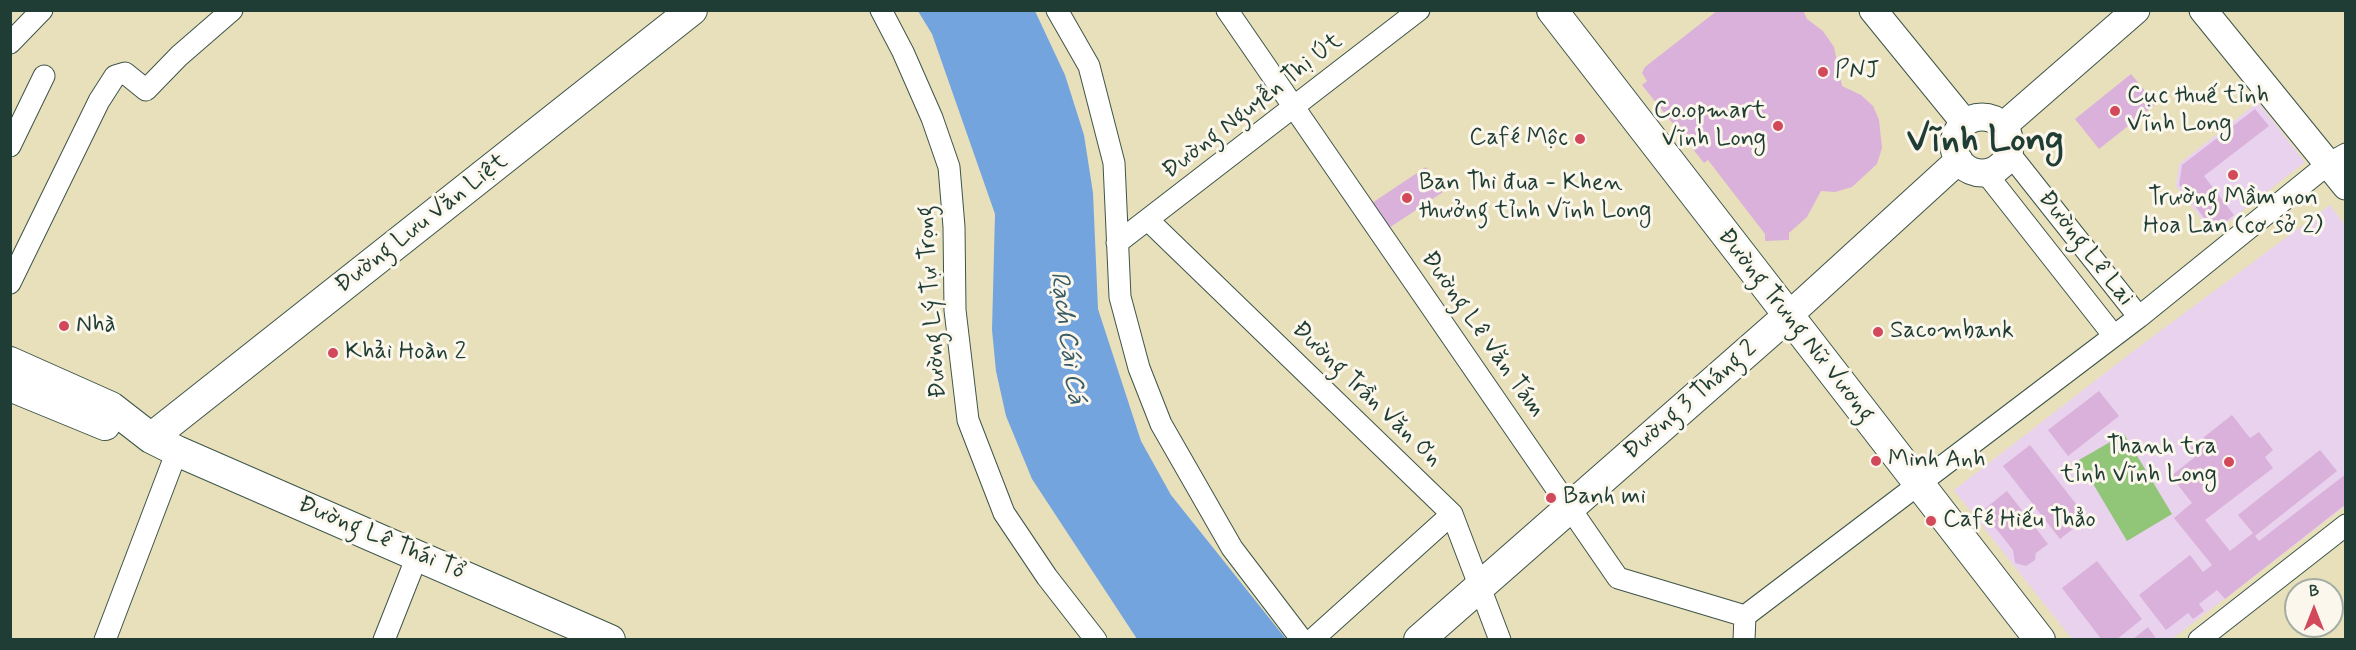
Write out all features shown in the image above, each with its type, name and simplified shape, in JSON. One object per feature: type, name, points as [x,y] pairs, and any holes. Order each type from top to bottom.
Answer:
[{"type":"main road","name":"Đường Lưu Văn Liệt","points":[[164,444],[692,10]]},
{"type":"main road","name":"Đường Trưng Nữ Vương","points":[[1552,10],[2040,639]]},
{"type":"main road","name":"Đường 3 Tháng 2","points":[[1419,639],[1788,316]]},
{"type":"main road","name":"Đường Lê Thái Tổ","points":[[10,362],[111,407],[164,444]]},
{"type":"main road","name":"Đường Lê Thái Tổ","points":[[10,386],[100,424],[164,444],[610,639]]},
{"type":"street","points":[[10,44],[42,10]]},
{"type":"street","points":[[10,283],[99,101],[115,76],[125,72],[146,90],[179,56],[232,10]]},
{"type":"street","name":"Đường Lý Tự Trọng","points":[[881,10],[932,117],[949,167],[954,228],[955,310],[968,420],[1004,513],[1047,577],[1096,639]]},
{"type":"street","points":[[1057,10],[1089,66],[1114,163],[1120,297],[1127,327],[1161,424],[1232,548],[1302,639]]},
{"type":"street","name":"Đường Lê Văn Tám","points":[[1227,10],[1618,578],[1746,616]]},
{"type":"street","name":"Đường Nguyễn Thị Út","points":[[1117,243],[1419,10]]},
{"type":"street","points":[[1874,10],[1983,122],[2008,134],[2009,153],[1998,168],[1986,172],[1972,171],[1959,160],[1954,143],[1957,134],[1983,122],[2136,10]]},
{"type":"street","points":[[1897,10],[1983,122]]},
{"type":"street","points":[[2203,10],[2337,159],[2346,186]]},
{"type":"street","points":[[10,146],[44,76]]},
{"type":"street","name":"Đường Lê Lai","points":[[2009,153],[2139,317]]},
{"type":"street","points":[[1744,639],[1746,616],[2139,317],[2337,159]]},
{"type":"street","name":"Đường 3 Tháng 2","points":[[1788,316],[1959,160]]},
{"type":"street","name":"Đường Lê Lai","points":[[1986,172],[2114,336]]},
{"type":"street","name":"Đường Trần Văn Ơn","points":[[1148,220],[1452,514],[1500,639]]},
{"type":"street","points":[[105,639],[164,444]]},
{"type":"street","points":[[1312,639],[1452,514]]},
{"type":"street","points":[[2199,639],[2346,525]]},
{"type":"street","points":[[384,639],[418,554]]},
{"type":"shaded area","name":"Trường Mầm non Hoa Lan (cơ sở 2)","points":[[2258,102],[2305,162],[2213,234],[2176,186],[2179,164]]},
{"type":"shaded area","points":[[2330,205],[2345,225],[2345,506],[2172,639],[2072,639],[1954,490],[2140,346]]},
{"type":"green space","points":[[2124,434],[2172,514],[2127,541],[2079,460]]},
{"type":"water","name":"Rạch Cái Cá","points":[[918,11],[1035,11],[1065,75],[1084,135],[1093,193],[1098,309],[1141,441],[1171,495],[1286,639],[1137,639],[1032,479],[1006,416],[996,371],[992,330],[995,214],[932,34]]},
{"type":"building","name":"Co.opmart Vĩnh Long","points":[[1718,10],[1803,10],[1807,19],[1823,31],[1834,47],[1842,86],[1861,95],[1873,106],[1879,120],[1882,148],[1877,164],[1852,187],[1835,192],[1821,191],[1807,217],[1789,233],[1789,240],[1765,241],[1765,234],[1708,160],[1704,163],[1642,85],[1647,81],[1642,73],[1645,67]]},
{"type":"building","name":"Cục thuế tỉnh Vĩnh Long","points":[[2131,74],[2156,104],[2099,149],[2075,119]]},
{"type":"building","points":[[2255,109],[2269,126],[2204,176],[2234,215],[2214,231],[2179,185],[2182,165]]},
{"type":"building","name":"Ban Thi đua - Khen thưởng tỉnh Vĩnh Long","points":[[1426,167],[1443,192],[1389,228],[1372,203]]},
{"type":"building","points":[[2099,391],[2119,416],[2068,456],[2048,430]]},
{"type":"building","points":[[2232,415],[2250,438],[2259,432],[2273,450],[2265,457],[2273,468],[2205,520],[2230,551],[2253,533],[2238,515],[2320,450],[2337,471],[2255,536],[2259,541],[2346,474],[2346,504],[2225,599],[2217,590],[2199,604],[2204,611],[2193,619],[2188,613],[2166,630],[2139,595],[2190,555],[2203,572],[2212,565],[2174,518],[2192,503],[2171,476],[2195,457],[2189,449]]},
{"type":"building","points":[[2030,445],[2087,518],[2060,539],[2003,466]]},
{"type":"building","points":[[2007,491],[2048,544],[2036,553],[2035,560],[2026,566],[2015,563],[2013,550],[1982,511]]},
{"type":"building","points":[[2097,561],[2142,619],[2116,640],[2102,640],[2062,588]]},
{"type":"building","points":[[2148,627],[2157,640],[2132,640]]},
{"type":"place","name":"PNJ","points":[[1823,72]]},
{"type":"place","name":"Cục thuế tỉnh Vĩnh Long","points":[[2115,111]]},
{"type":"place","name":"Co.opmart Vĩnh Long","points":[[1778,126]]},
{"type":"place","name":"Café Mộc","points":[[1580,139]]},
{"type":"place","name":"Trường Mầm non Hoa Lan (cơ sở 2)","points":[[2233,175]]},
{"type":"place","name":"Ban Thi đua - Khen thưởng tỉnh Vĩnh Long","points":[[1407,198]]},
{"type":"place","name":"Nhà","points":[[64,326]]},
{"type":"place","name":"Sacombank","points":[[1878,332]]},
{"type":"place","name":"Khải Hoàn 2","points":[[333,353]]},
{"type":"place","name":"Minh Anh","points":[[1876,461]]},
{"type":"place","name":"Thanh tra tỉnh Vĩnh Long","points":[[2229,462]]},
{"type":"place","name":"Banh mi","points":[[1551,498]]},
{"type":"place","name":"Café Hiếu Thẳo","points":[[1931,521]]},
{"type":"district","name":"Vĩnh Long","points":[[1985,142]]}]
